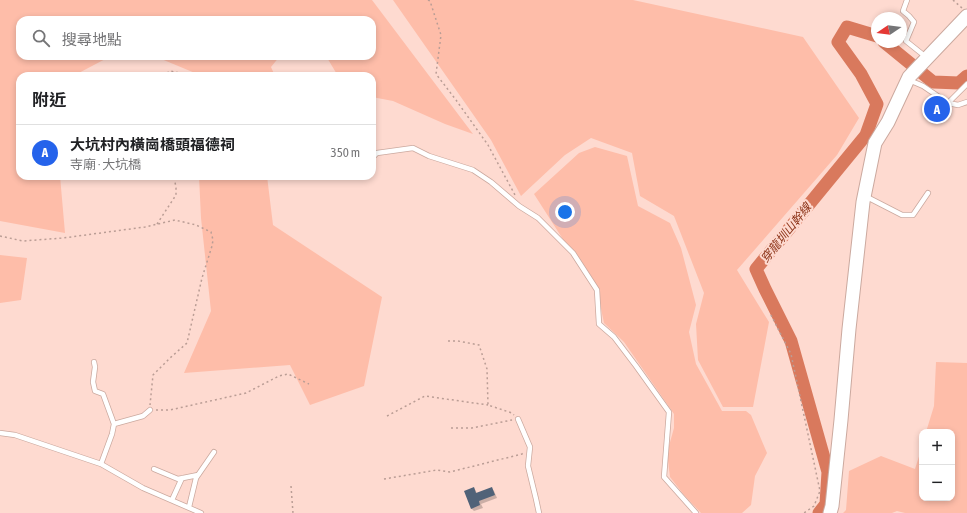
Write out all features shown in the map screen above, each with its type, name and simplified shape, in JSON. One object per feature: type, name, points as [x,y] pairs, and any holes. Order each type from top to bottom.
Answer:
[{"type":"street","points":[[830,513],[833,498],[864,196],[876,143],[888,122],[908,78],[926,59],[965,12]]},
{"type":"lane","points":[[907,0],[903,11],[914,22],[906,41],[926,59]]},
{"type":"lane","points":[[908,78],[948,103],[958,105],[967,102]]},
{"type":"lane","points":[[948,103],[967,84]]},
{"type":"lane","points":[[376,154],[413,148],[429,156],[473,170],[491,182],[519,206],[538,218],[573,253],[597,290],[599,324],[614,337],[669,412],[664,477],[696,513]]},
{"type":"lane","points":[[864,196],[902,215],[913,215],[928,193]]},
{"type":"lane","points":[[94,362],[96,368],[93,382],[95,391],[103,394],[114,424],[102,464]]},
{"type":"lane","points":[[114,424],[143,416],[150,410]]},
{"type":"lane","points":[[518,419],[530,447],[528,466],[539,513]]},
{"type":"lane","points":[[0,432],[15,435],[102,464],[143,488],[201,513]]},
{"type":"lane","points":[[189,507],[196,478],[214,452]]},
{"type":"lane","points":[[154,469],[178,479],[198,475]]},
{"type":"lane","points":[[172,500],[182,478]]},
{"type":"path","points":[[428,0],[430,1],[441,35],[436,74],[488,145],[517,197],[519,206]]},
{"type":"path","points":[[953,0],[965,12]]},
{"type":"path","points":[[169,72],[180,72]]},
{"type":"path","points":[[157,224],[176,195],[175,180]]},
{"type":"path","points":[[0,236],[23,241],[63,238],[145,227],[175,220],[196,225],[211,232],[213,240],[212,246],[202,278],[187,343],[153,375],[150,410],[170,410],[246,393],[279,376],[288,374],[309,384]]},
{"type":"path","points":[[771,315],[791,354],[820,491],[814,506],[804,513]]},
{"type":"path","points":[[448,341],[458,341],[479,345],[487,369],[488,405]]},
{"type":"path","points":[[387,416],[425,396],[488,405],[512,413],[518,419]]},
{"type":"path","points":[[451,428],[472,428],[518,419]]},
{"type":"path","points":[[384,479],[437,470],[450,472],[522,454],[530,447]]},
{"type":"path","points":[[291,486],[293,513]]},
{"type":"shaded area","points":[[0,0],[372,0],[473,134],[445,124],[393,101],[376,98],[376,72],[336,72],[328,60],[376,60],[376,16],[16,16],[16,60],[103,60],[81,72],[16,72],[16,180],[60,180],[65,233],[0,221]]},
{"type":"shaded area","points":[[393,0],[633,0],[803,37],[859,118],[837,155],[737,270],[769,322],[753,407],[723,407],[698,360],[696,324],[704,293],[674,216],[640,196],[632,153],[591,138],[565,155],[521,196],[491,140]]},
{"type":"shaded area","points":[[164,60],[277,60],[271,67],[273,72],[193,72]]},
{"type":"shaded area","points":[[595,147],[627,156],[638,206],[670,223],[681,248],[696,305],[689,332],[696,364],[722,411],[746,411],[751,415],[767,453],[755,476],[751,505],[742,513],[701,513],[670,477],[667,453],[674,428],[674,414],[624,342],[604,323],[598,294],[534,194],[579,153]]},
{"type":"shaded area","points":[[199,180],[267,180],[273,225],[382,297],[364,386],[310,405],[290,365],[184,373],[211,311],[201,218]]},
{"type":"shaded area","points":[[0,255],[27,258],[21,300],[0,303]]},
{"type":"shaded area","points":[[936,362],[967,363],[967,513],[905,513],[897,511],[892,513],[843,513],[846,510],[849,471],[881,456],[915,469],[919,456],[919,501],[955,501],[955,429],[927,429],[934,406]]},
{"type":"building","points":[[474,487],[476,493],[492,487],[495,495],[479,501],[480,505],[471,509],[464,491]]},
{"type":"waterway","name":"穿龍圳山幹線","points":[[819,513],[826,504],[828,472],[791,341],[756,269],[866,135],[877,104],[861,74],[838,42],[847,27],[871,34]]},
{"type":"waterway","name":"穿龍圳山幹線","points":[[891,48],[933,82],[959,83],[967,76]]},
{"type":"place","name":"大坑村內橫崗橋頭福德祠","points":[[937,109]]}]
